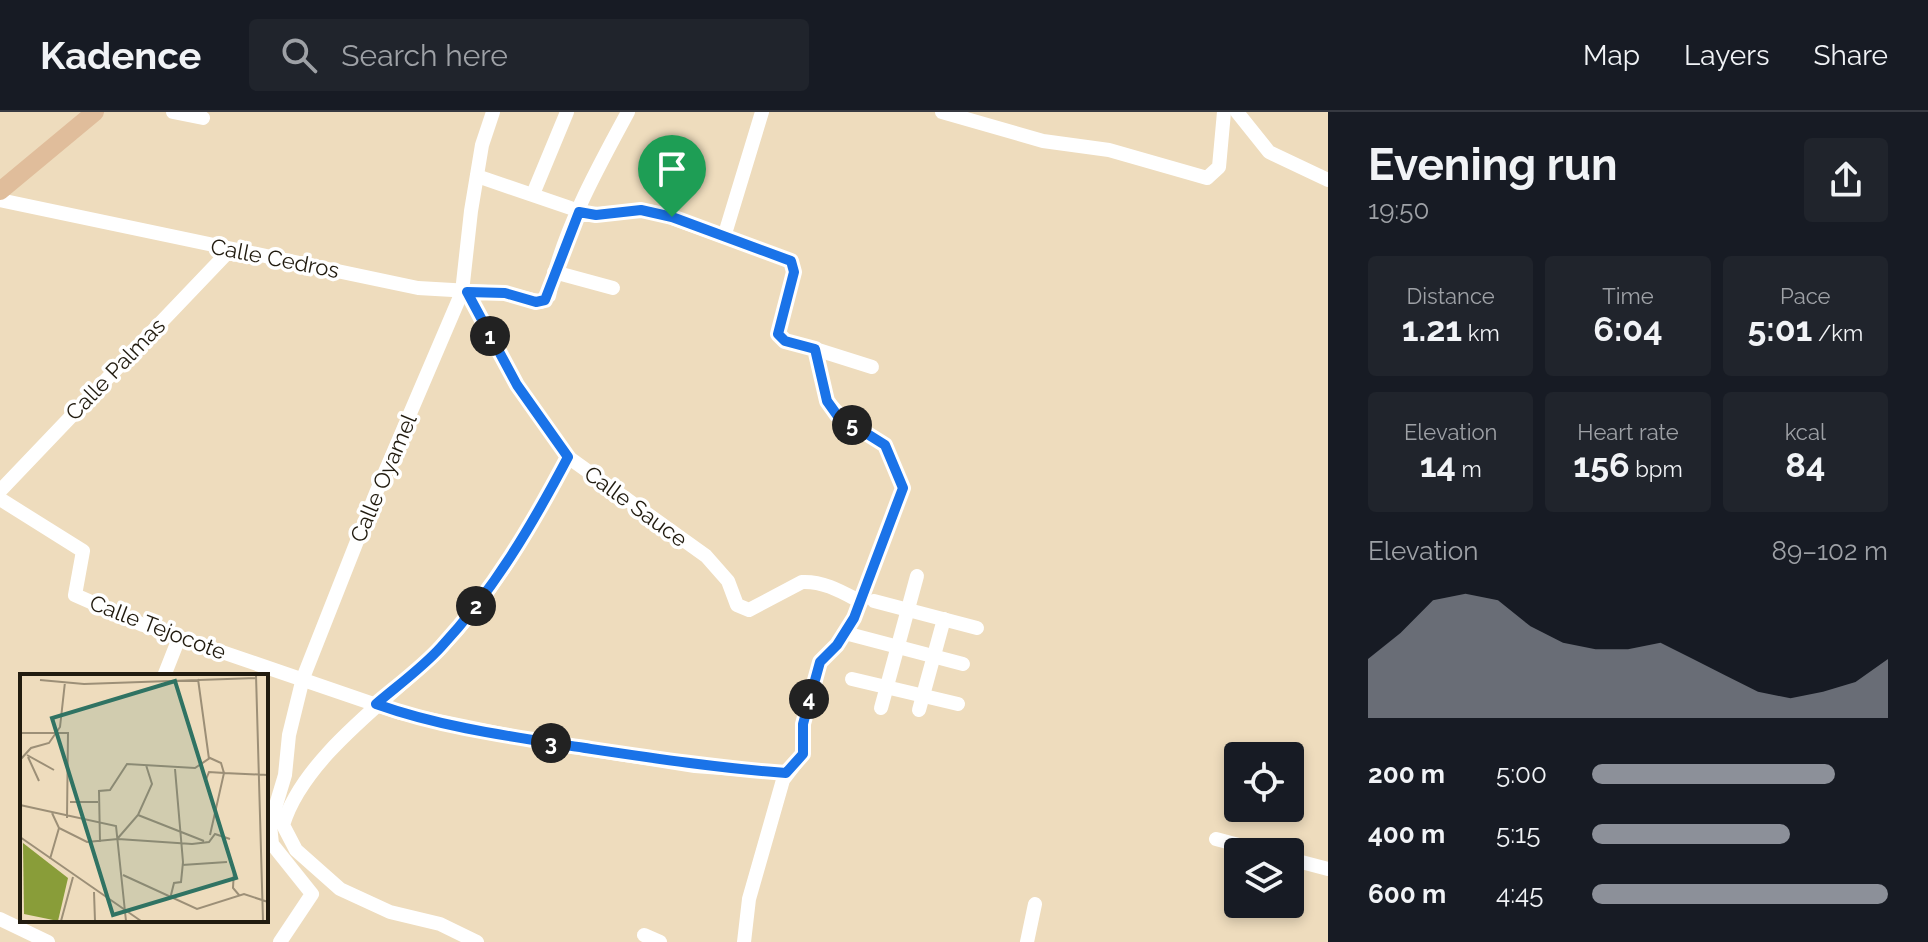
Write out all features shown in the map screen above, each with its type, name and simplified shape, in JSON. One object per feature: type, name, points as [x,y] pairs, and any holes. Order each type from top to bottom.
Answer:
[{"type":"main road","points":[[0,191],[95,112]]},
{"type":"street","points":[[173,112],[203,118]]},
{"type":"street","name":"Calle Oyamel","points":[[280,942],[312,894],[272,844],[270,825],[285,775],[289,735],[303,678],[376,493],[465,292],[477,176],[493,112]]},
{"type":"street","points":[[533,194],[567,112]]},
{"type":"street","points":[[613,288],[554,272],[579,212],[628,112]]},
{"type":"street","points":[[724,237],[762,112]]},
{"type":"street","points":[[942,112],[1043,141],[1109,150],[1178,173],[1207,178],[1215,174],[1219,167],[1224,112]]},
{"type":"street","points":[[1237,112],[1269,152],[1328,180]]},
{"type":"street","points":[[477,176],[579,212],[596,215],[649,211],[786,258],[794,265],[778,334],[785,341],[872,367]]},
{"type":"street","name":"Calle Cedros","points":[[0,200],[418,288],[505,293],[536,302],[549,296],[554,272]]},
{"type":"street","name":"Calle Palmas","points":[[0,491],[231,249]]},
{"type":"street","name":"Calle Sauce","points":[[465,292],[517,385],[568,457],[721,569],[737,605],[749,610],[802,582],[837,589],[867,602]]},
{"type":"street","points":[[744,942],[749,899],[786,773],[803,754],[806,709],[820,662],[867,602],[871,566],[901,498],[902,479],[885,445],[837,415],[827,401],[815,349]]},
{"type":"street","points":[[477,942],[440,924],[390,912],[340,889],[322,876],[285,834],[283,825],[290,807],[336,746],[376,704],[439,649],[470,614],[527,534],[568,457]]},
{"type":"street","name":"Calle Tejocote","points":[[0,499],[83,551],[73,591],[77,596],[179,638],[444,724],[695,766],[786,773]]},
{"type":"street","points":[[881,708],[917,576]]},
{"type":"street","points":[[867,602],[977,628]]},
{"type":"street","points":[[921,703],[944,619]]},
{"type":"street","points":[[845,633],[963,664]]},
{"type":"street","points":[[165,674],[179,638]]},
{"type":"street","points":[[852,679],[887,688],[921,703],[958,704]]},
{"type":"street","points":[[1216,839],[1224,841]]},
{"type":"street","points":[[1304,863],[1328,869]]},
{"type":"street","points":[[1027,942],[1035,904]]},
{"type":"street","points":[[0,919],[48,942]]},
{"type":"street","points":[[644,935],[660,942]]},
{"type":"route","points":[[641,210],[672,217],[791,261],[794,272],[778,334],[785,341],[815,349],[827,401],[837,415],[885,445],[902,479],[901,498],[871,566],[854,618],[837,645],[820,662],[806,709],[802,732],[804,749],[800,759],[786,773],[695,766],[444,724],[376,704],[439,649],[470,614],[527,534],[568,457],[517,385],[467,292],[505,293],[536,302],[545,300],[579,212],[596,215],[641,210]]}]
